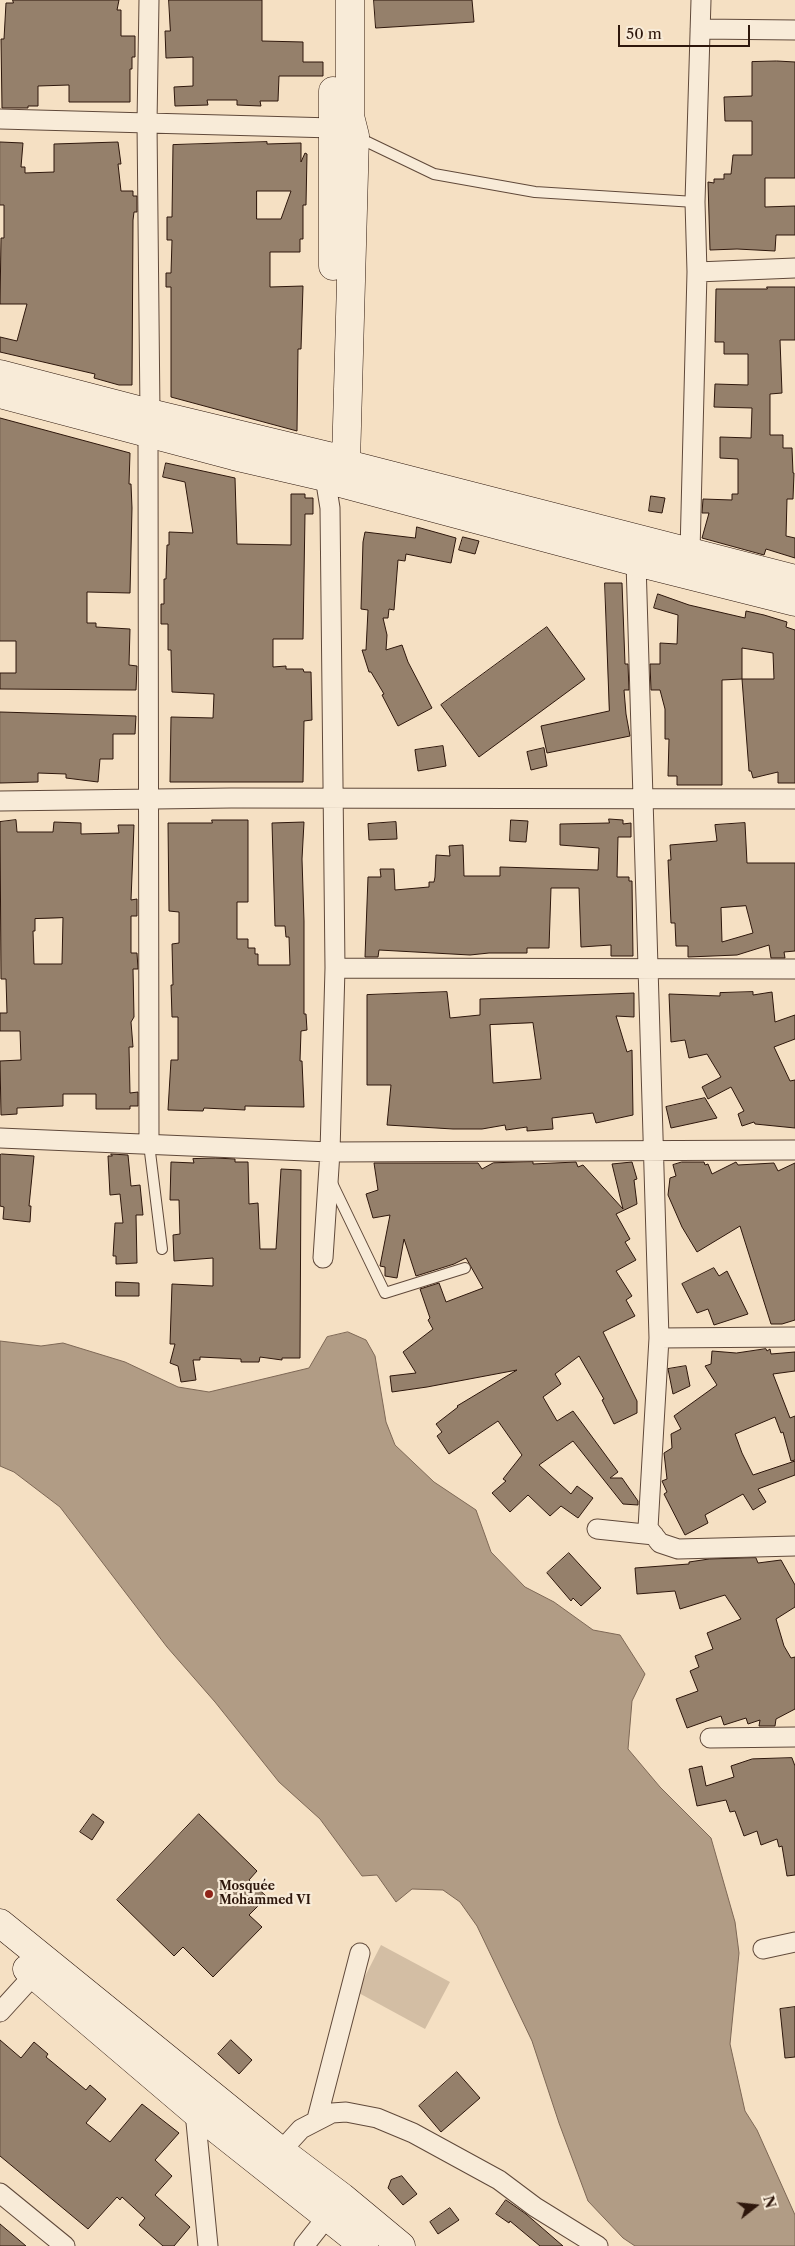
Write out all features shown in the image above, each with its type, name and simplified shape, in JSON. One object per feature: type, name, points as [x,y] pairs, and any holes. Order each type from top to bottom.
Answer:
[{"type":"street","points":[[149,0],[147,123],[149,1144]]},
{"type":"street","points":[[323,1258],[330,1152],[335,968],[330,508],[336,470],[344,132],[333,0]]},
{"type":"street","points":[[344,132],[350,116],[350,0]]},
{"type":"street","points":[[690,552],[697,272],[695,202],[701,0]]},
{"type":"street","points":[[700,29],[795,30]]},
{"type":"street","points":[[0,119],[147,123],[344,132]]},
{"type":"street","points":[[697,272],[795,268]]},
{"type":"street","points":[[0,374],[149,424]]},
{"type":"street","points":[[0,394],[149,424],[336,470],[636,562],[795,602]]},
{"type":"street","points":[[336,470],[355,466],[795,579]]},
{"type":"street","points":[[636,562],[659,1338],[648,1528],[660,1543],[678,1549],[795,1546]]},
{"type":"street","points":[[0,801],[149,799],[795,799]]},
{"type":"street","points":[[335,968],[795,969]]},
{"type":"street","points":[[0,1138],[330,1152],[795,1150]]},
{"type":"street","points":[[659,1338],[795,1337]]},
{"type":"street","points":[[597,1529],[654,1535]]},
{"type":"street","points":[[710,1738],[795,1737]]},
{"type":"street","points":[[0,1923],[40,1968],[195,2112],[334,2207],[401,2246]]},
{"type":"street","points":[[763,1949],[795,1942]]},
{"type":"street","points":[[0,1948],[40,1968],[280,2151],[334,2207],[364,2246]]},
{"type":"street","points":[[317,2119],[360,1953]]},
{"type":"street","points":[[0,2012],[40,1968]]},
{"type":"street","points":[[195,2112],[208,2246]]},
{"type":"street","points":[[280,2151],[301,2129],[317,2119],[332,2113],[346,2112],[377,2118],[396,2125],[499,2180],[535,2207],[598,2246]]},
{"type":"street","points":[[0,2193],[65,2246]]},
{"type":"street","points":[[304,2246],[334,2207]]},
{"type":"lane","points":[[344,132],[434,174],[535,192],[695,202]]},
{"type":"lane","points":[[149,1144],[162,1249]]},
{"type":"lane","points":[[328,1176],[385,1293],[464,1268]]},
{"type":"shaded area","points":[[348,1332],[366,1340],[375,1356],[386,1422],[395,1445],[434,1482],[476,1510],[491,1552],[525,1587],[554,1602],[593,1630],[620,1635],[645,1674],[632,1701],[628,1749],[660,1787],[711,1838],[735,1922],[739,1953],[730,2044],[745,2111],[757,2130],[795,2215],[795,2246],[635,2246],[623,2238],[588,2201],[559,2123],[532,2041],[477,1926],[460,1902],[443,1890],[412,1889],[396,1902],[377,1875],[362,1876],[320,1819],[279,1782],[215,1702],[167,1647],[60,1507],[14,1472],[0,1466],[0,1341],[41,1346],[63,1343],[125,1362],[178,1387],[209,1392],[309,1368],[327,1337]]},
{"type":"shaded area","points":[[381,1945],[450,1982],[425,2029],[357,1992]]},
{"type":"building","points":[[13,0],[119,0],[117,10],[121,10],[121,36],[135,36],[135,57],[132,57],[132,69],[130,69],[130,102],[69,102],[69,85],[38,86],[38,106],[2,108],[1,39],[4,39],[6,3],[13,3]]},
{"type":"building","points":[[169,0],[262,0],[262,41],[303,42],[303,62],[323,62],[323,76],[279,76],[278,101],[260,101],[261,106],[237,105],[237,100],[207,100],[208,105],[175,106],[174,87],[193,86],[193,57],[166,58],[165,31],[170,31]]},
{"type":"building","points":[[374,0],[472,0],[474,22],[376,28]]},
{"type":"building","points":[[752,62],[795,62],[795,178],[765,178],[765,207],[795,206],[795,235],[776,235],[775,251],[710,250],[708,182],[714,183],[714,179],[724,179],[724,174],[731,174],[733,155],[752,155],[752,121],[725,121],[724,97],[752,96]]},
{"type":"building","points":[[0,142],[23,143],[21,167],[25,167],[25,173],[54,172],[54,144],[118,142],[121,164],[118,164],[121,191],[133,191],[133,196],[137,196],[137,212],[134,212],[133,220],[132,385],[119,385],[94,378],[95,374],[0,352],[0,337],[17,341],[27,304],[0,304],[1,238],[4,238],[4,205],[0,205]]},
{"type":"building","points":[[267,142],[267,144],[301,143],[301,162],[305,153],[307,154],[306,205],[303,205],[303,239],[300,239],[300,252],[270,252],[270,287],[303,286],[301,349],[298,349],[297,431],[171,397],[171,287],[166,287],[166,273],[171,273],[172,240],[167,240],[167,217],[172,217],[173,145]],"holes":[[[257,191],[291,191],[281,219],[257,219]]]},
{"type":"building","points":[[767,287],[795,287],[795,340],[780,340],[782,393],[770,394],[770,435],[783,435],[783,448],[792,448],[794,473],[793,499],[787,499],[786,536],[795,538],[795,558],[766,549],[764,555],[702,538],[709,513],[702,513],[703,499],[732,500],[732,494],[738,494],[738,459],[720,458],[720,437],[751,438],[752,408],[714,407],[715,384],[748,385],[748,354],[724,354],[724,342],[715,342],[716,289],[767,289]]},
{"type":"building","points":[[0,418],[130,453],[129,484],[131,484],[132,508],[130,593],[87,592],[87,623],[96,623],[96,627],[130,629],[129,665],[137,666],[136,690],[0,689],[0,673],[16,673],[16,641],[0,641]]},
{"type":"building","points":[[166,463],[235,478],[237,544],[291,545],[291,494],[305,494],[305,498],[313,498],[313,514],[305,514],[303,639],[273,639],[273,667],[286,666],[286,669],[303,669],[304,672],[311,672],[312,720],[304,721],[303,782],[170,782],[171,717],[213,718],[214,694],[172,692],[171,650],[168,650],[168,624],[161,624],[161,604],[164,604],[164,579],[166,579],[167,545],[169,545],[169,532],[193,533],[185,482],[163,477]]},
{"type":"building","points":[[651,496],[665,498],[662,513],[649,511]]},
{"type":"building","points":[[417,527],[456,538],[451,563],[406,554],[405,561],[398,560],[394,610],[389,609],[388,618],[383,618],[387,635],[386,650],[402,645],[408,662],[432,708],[398,726],[382,695],[384,694],[371,672],[369,672],[362,650],[366,650],[368,610],[361,609],[363,542],[365,532],[415,538]]},
{"type":"building","points":[[463,537],[479,541],[475,554],[459,550]]},
{"type":"building","points":[[605,583],[622,583],[625,664],[628,664],[629,690],[624,690],[630,736],[547,753],[541,726],[609,711]]},
{"type":"building","points":[[658,594],[689,605],[745,618],[746,611],[764,615],[787,622],[786,627],[795,630],[795,783],[778,783],[778,772],[753,778],[751,771],[749,771],[742,679],[722,680],[722,785],[677,785],[677,776],[668,776],[669,739],[665,739],[665,709],[660,690],[651,690],[650,664],[660,664],[660,643],[677,644],[678,615],[654,608]],"holes":[[[742,648],[773,653],[774,679],[742,679]]]},
{"type":"building","points":[[547,627],[585,679],[479,757],[441,705]]},
{"type":"building","points":[[0,712],[136,716],[135,734],[113,734],[113,759],[100,759],[98,782],[66,778],[66,774],[38,773],[38,782],[0,783]]},
{"type":"building","points":[[443,746],[446,766],[418,771],[415,750]]},
{"type":"building","points":[[544,748],[547,766],[531,770],[527,752]]},
{"type":"building","points":[[609,819],[623,820],[623,824],[631,823],[631,837],[618,837],[617,877],[629,877],[629,881],[632,881],[633,956],[611,956],[611,945],[581,947],[579,888],[551,888],[549,948],[527,948],[527,953],[470,955],[379,950],[378,957],[365,957],[368,877],[381,877],[380,869],[394,869],[395,890],[429,887],[429,882],[434,882],[436,855],[450,856],[449,846],[463,845],[464,876],[500,876],[500,867],[598,870],[599,848],[560,845],[560,824],[609,823]]},
{"type":"building","points":[[16,820],[17,832],[53,832],[54,822],[81,823],[81,834],[119,833],[118,825],[134,825],[131,900],[137,899],[137,916],[131,916],[131,953],[137,953],[138,969],[133,969],[134,1017],[131,1022],[133,1047],[129,1047],[130,1093],[138,1092],[138,1106],[130,1106],[130,1109],[96,1109],[96,1094],[63,1094],[63,1106],[17,1108],[17,1114],[1,1115],[0,1061],[21,1060],[20,1031],[0,1031],[0,1013],[7,1013],[6,979],[1,979],[0,822]],"holes":[[[63,918],[62,964],[34,964],[33,931],[35,931],[35,919]]]},
{"type":"building","points":[[212,820],[248,820],[248,902],[237,902],[237,939],[248,939],[248,948],[255,948],[255,954],[258,954],[258,965],[290,965],[289,937],[286,937],[285,926],[275,926],[272,823],[304,822],[302,859],[304,1014],[306,1014],[307,1030],[301,1031],[300,1061],[302,1061],[304,1107],[245,1106],[245,1110],[204,1108],[203,1111],[168,1110],[171,1060],[178,1060],[178,1017],[172,1017],[171,985],[173,985],[172,944],[179,943],[179,912],[169,911],[168,823],[212,823]]},
{"type":"building","points":[[511,820],[528,821],[526,842],[510,841]]},
{"type":"building","points":[[396,822],[397,839],[369,840],[368,824]]},
{"type":"building","points":[[745,823],[747,863],[795,863],[795,951],[784,952],[785,958],[771,958],[769,945],[737,955],[688,957],[688,946],[676,946],[675,923],[671,923],[668,860],[671,860],[670,845],[717,841],[715,825]],"holes":[[[746,906],[753,933],[722,942],[721,908]]]},
{"type":"building","points":[[447,992],[450,1018],[480,1015],[480,999],[634,993],[634,1017],[616,1016],[627,1052],[632,1050],[633,1115],[596,1123],[593,1113],[552,1118],[553,1129],[527,1131],[527,1127],[506,1130],[505,1125],[482,1129],[453,1129],[387,1125],[391,1085],[367,1085],[367,995]],"holes":[[[533,1023],[541,1079],[493,1083],[490,1025]]]},
{"type":"building","points":[[753,992],[753,995],[772,992],[775,1022],[795,1015],[795,1039],[774,1047],[790,1081],[795,1080],[795,1128],[755,1124],[754,1122],[742,1126],[738,1114],[744,1111],[731,1087],[708,1099],[702,1087],[721,1077],[707,1054],[689,1058],[685,1040],[671,1042],[669,994],[720,996],[720,993]]},
{"type":"building","points":[[705,1098],[717,1118],[671,1128],[666,1107]]},
{"type":"building","points":[[111,1154],[128,1155],[131,1186],[140,1185],[143,1215],[136,1215],[137,1263],[116,1264],[116,1256],[113,1256],[115,1223],[123,1223],[120,1194],[110,1195],[108,1156],[112,1156]]},
{"type":"building","points":[[0,1155],[34,1156],[29,1206],[31,1206],[30,1222],[3,1219],[4,1207],[0,1206]]},
{"type":"building","points":[[193,1159],[235,1159],[235,1162],[248,1162],[249,1204],[258,1203],[260,1249],[276,1249],[281,1169],[301,1170],[300,1358],[282,1358],[282,1360],[260,1357],[259,1362],[241,1362],[241,1359],[200,1357],[200,1360],[193,1360],[196,1380],[181,1382],[178,1366],[170,1363],[175,1344],[170,1344],[172,1284],[213,1286],[213,1258],[174,1261],[173,1235],[180,1234],[179,1200],[170,1200],[171,1162],[194,1163]]},
{"type":"building","points":[[533,1162],[533,1164],[576,1162],[578,1167],[583,1165],[623,1209],[612,1164],[632,1162],[637,1179],[634,1180],[637,1204],[616,1214],[630,1239],[625,1242],[636,1260],[616,1271],[632,1296],[626,1300],[635,1316],[603,1332],[637,1401],[637,1413],[614,1424],[602,1400],[604,1399],[579,1356],[555,1374],[561,1384],[543,1397],[557,1421],[573,1411],[618,1472],[610,1478],[622,1478],[638,1501],[638,1505],[623,1504],[573,1441],[539,1465],[571,1494],[577,1486],[593,1498],[578,1518],[561,1506],[550,1516],[528,1495],[510,1512],[492,1493],[506,1481],[503,1479],[522,1455],[498,1421],[449,1454],[437,1436],[442,1432],[436,1424],[457,1406],[517,1370],[392,1392],[390,1376],[416,1373],[403,1352],[433,1329],[428,1320],[430,1318],[420,1289],[439,1283],[446,1302],[483,1288],[466,1258],[454,1264],[416,1276],[404,1239],[397,1278],[385,1276],[385,1267],[380,1266],[390,1215],[373,1218],[366,1194],[378,1190],[374,1163],[478,1163],[482,1169],[493,1163]]},
{"type":"building","points":[[682,1162],[704,1162],[705,1165],[708,1164],[712,1174],[736,1162],[738,1165],[774,1163],[778,1171],[795,1163],[795,1320],[782,1324],[771,1324],[740,1226],[697,1252],[682,1227],[668,1195],[670,1178],[676,1176],[673,1165]]},
{"type":"building","points":[[714,1268],[719,1276],[727,1271],[748,1314],[714,1325],[708,1309],[697,1313],[682,1284]]},
{"type":"building","points":[[116,1282],[139,1283],[139,1296],[116,1296]]},
{"type":"building","points":[[766,1349],[767,1351],[770,1349],[771,1354],[795,1352],[795,1371],[773,1374],[790,1418],[795,1416],[795,1460],[791,1461],[783,1432],[781,1433],[775,1417],[735,1434],[753,1475],[795,1461],[795,1475],[758,1489],[766,1502],[753,1510],[743,1494],[705,1515],[708,1523],[685,1535],[664,1494],[667,1492],[662,1481],[667,1479],[664,1453],[672,1448],[671,1434],[681,1429],[674,1416],[717,1385],[705,1366],[711,1364],[712,1351],[736,1353]]},
{"type":"building","points":[[686,1366],[690,1386],[673,1394],[668,1369]]},
{"type":"building","points":[[569,1553],[601,1588],[581,1606],[573,1598],[571,1601],[547,1573]]},
{"type":"building","points":[[756,1558],[758,1563],[781,1560],[795,1585],[795,1607],[776,1619],[784,1646],[791,1658],[795,1657],[795,1709],[776,1719],[775,1726],[759,1726],[760,1720],[748,1724],[746,1718],[724,1725],[721,1716],[687,1728],[676,1699],[698,1691],[690,1671],[699,1667],[695,1656],[713,1649],[707,1633],[741,1619],[725,1595],[680,1609],[675,1591],[637,1594],[635,1568],[689,1564],[689,1562],[709,1559]]},
{"type":"building","points":[[792,1758],[795,1766],[795,1875],[787,1876],[782,1846],[779,1847],[777,1839],[761,1845],[757,1831],[744,1836],[735,1811],[730,1812],[726,1800],[697,1806],[689,1769],[702,1766],[706,1786],[734,1777],[731,1766],[752,1759]]},
{"type":"building","points":[[93,1814],[104,1822],[92,1840],[80,1832]]},
{"type":"building","name":"Mosquée Mohammed VI","points":[[199,1814],[257,1871],[249,1880],[267,1897],[249,1915],[262,1927],[213,1977],[183,1947],[174,1956],[117,1900]]},
{"type":"building","points":[[795,2007],[795,2057],[785,2058],[780,2009]]},
{"type":"building","points":[[0,2040],[21,2058],[34,2042],[48,2054],[46,2057],[86,2090],[90,2085],[106,2099],[86,2123],[110,2142],[142,2104],[179,2133],[155,2160],[172,2176],[155,2195],[190,2227],[174,2246],[163,2246],[139,2225],[145,2218],[122,2197],[120,2200],[117,2197],[88,2229],[0,2156]]},
{"type":"building","points":[[231,2040],[252,2060],[239,2074],[218,2054]]},
{"type":"building","points":[[457,2072],[480,2098],[441,2132],[419,2106]]},
{"type":"building","points":[[402,2176],[417,2194],[403,2205],[388,2188],[391,2180]]},
{"type":"building","points":[[506,2200],[526,2214],[563,2246],[540,2246],[510,2221],[509,2223],[496,2214]]},
{"type":"building","points":[[450,2208],[459,2220],[438,2234],[430,2222]]},
{"type":"building","points":[[0,2224],[26,2246],[0,2246]]},
{"type":"place","name":"Mosquée Mohammed VI","points":[[209,1894]]}]
